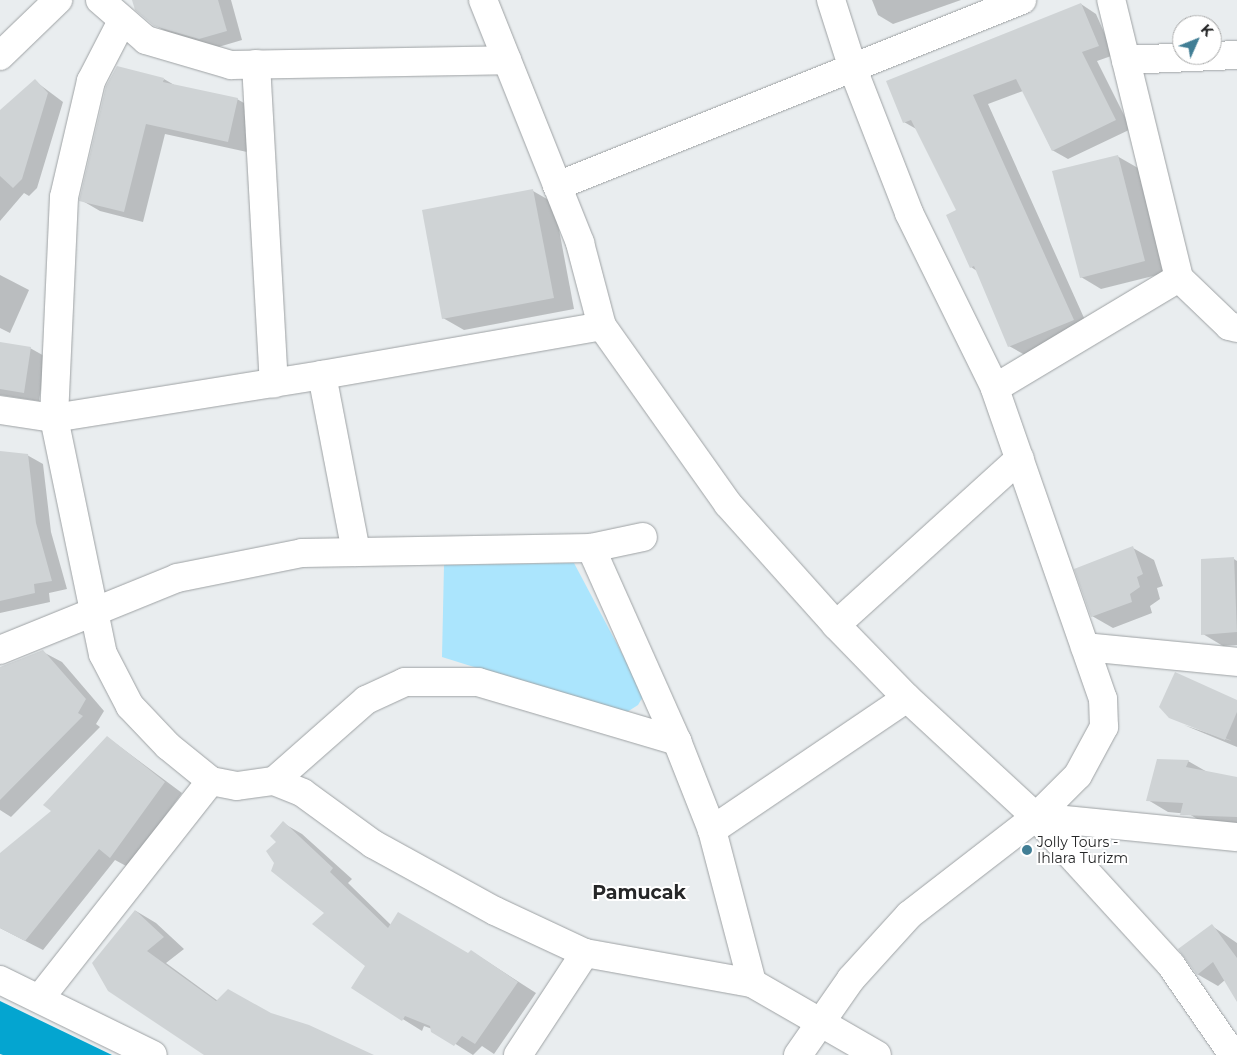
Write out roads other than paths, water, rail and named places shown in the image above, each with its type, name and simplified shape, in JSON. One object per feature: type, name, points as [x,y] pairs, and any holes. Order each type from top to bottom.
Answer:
[{"type":"street","points":[[0,56],[58,0]]},
{"type":"street","points":[[100,0],[146,40],[231,65],[507,60]]},
{"type":"street","points":[[483,0],[580,243],[602,326],[728,504],[836,625],[907,698],[1036,817],[1171,965],[1233,1055]]},
{"type":"street","points":[[798,1055],[851,979],[909,915],[1036,817],[1078,775],[1104,727],[1103,699],[996,388],[909,213],[853,69],[831,0]]},
{"type":"street","points":[[557,186],[1022,0]]},
{"type":"street","points":[[1111,0],[1180,278],[1229,326],[1237,328]]},
{"type":"street","points":[[122,21],[91,81],[64,197],[54,418],[92,610],[103,654],[130,706],[168,746],[211,781],[237,786],[274,781],[302,793],[391,854],[495,912],[585,953],[752,983],[877,1055]]},
{"type":"street","points":[[1126,60],[1237,56]]},
{"type":"street","points":[[256,64],[274,383]]},
{"type":"street","points":[[996,388],[1180,278]]},
{"type":"street","points":[[0,410],[54,418],[322,376],[602,326]]},
{"type":"street","points":[[322,376],[356,552]]},
{"type":"street","points":[[836,625],[1020,458]]},
{"type":"street","points":[[0,650],[92,610],[176,578],[302,553],[591,548],[642,537]]},
{"type":"street","points":[[591,548],[677,741],[712,830],[752,983]]},
{"type":"street","points":[[1085,647],[1237,662]]},
{"type":"street","points":[[274,781],[366,700],[405,682],[478,682],[677,741]]},
{"type":"street","points":[[712,830],[907,698]]},
{"type":"street","points":[[40,998],[211,781]]},
{"type":"street","points":[[1036,817],[1237,837]]},
{"type":"street","points":[[518,1055],[585,953]]},
{"type":"street","points":[[0,980],[153,1055]]},
{"type":"water","points":[[0,1001],[112,1055],[0,1054]]},
{"type":"place","name":"Jolly Tours - Ihlara Turizm","points":[[1027,850]]},
{"type":"district","name":"Pamucak","points":[[639,893]]}]
